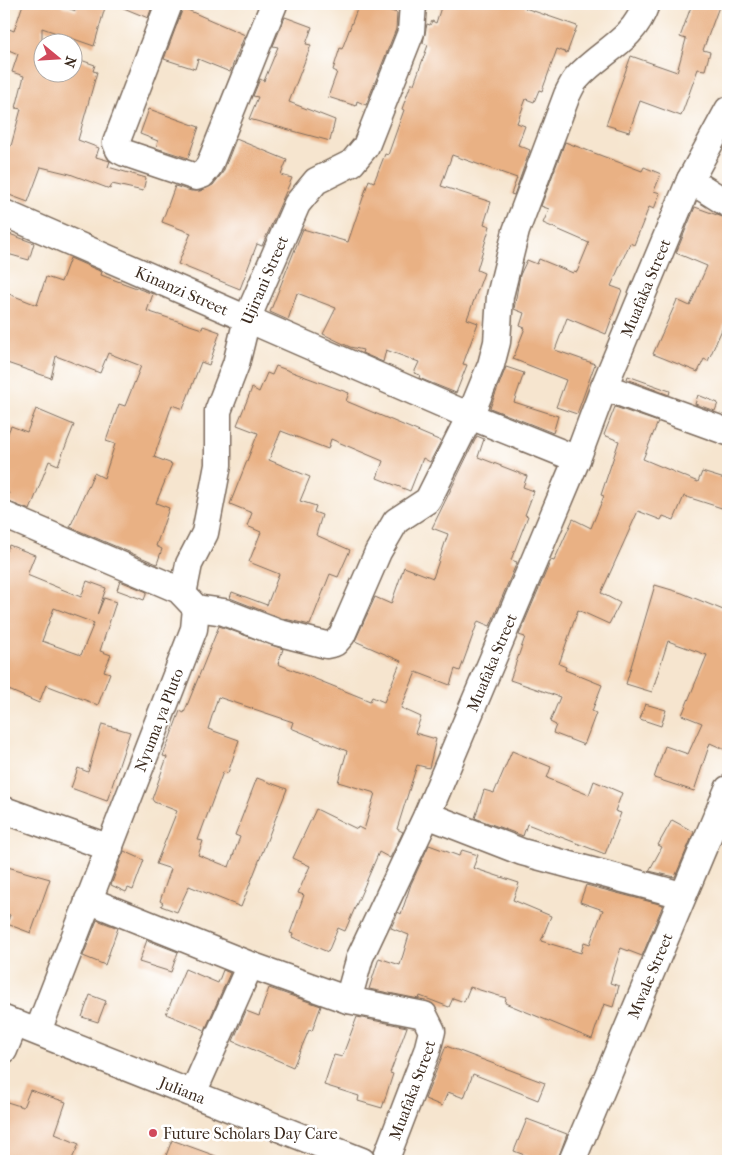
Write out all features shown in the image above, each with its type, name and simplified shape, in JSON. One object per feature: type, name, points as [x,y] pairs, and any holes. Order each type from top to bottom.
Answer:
[{"type":"street","points":[[169,4],[116,143],[119,150],[125,153],[196,177],[202,175],[209,166],[274,4]]},
{"type":"street","name":"Ujirani Street","points":[[190,601],[189,564],[205,533],[218,465],[218,411],[236,364],[247,319],[297,204],[316,181],[352,163],[366,146],[411,32],[413,4]]},
{"type":"street","points":[[4,515],[179,590],[190,601],[276,632],[326,645],[335,643],[342,635],[378,552],[396,521],[428,500],[470,416],[495,350],[500,296],[516,231],[567,95],[577,78],[630,34],[642,17],[646,4]]},
{"type":"street","name":"Muafaka Street","points":[[385,1161],[427,1050],[432,1031],[424,1015],[348,1000],[360,957],[427,815],[577,459],[604,387],[690,180],[728,110]]},
{"type":"street","points":[[690,180],[728,204]]},
{"type":"street","name":"Kinanzi Street","points":[[4,213],[470,416],[577,459]]},
{"type":"street","points":[[604,387],[728,432]]},
{"type":"street","name":"Nyuma ya Pluto","points":[[4,1050],[88,900],[110,848],[194,629],[190,601]]},
{"type":"street","name":"Mwale Street","points":[[572,1161],[728,789]]},
{"type":"street","points":[[4,810],[110,848]]},
{"type":"street","points":[[427,815],[522,852],[682,895]]},
{"type":"street","points":[[88,900],[250,965],[348,1000]]},
{"type":"street","points":[[193,1093],[250,965]]},
{"type":"street","name":"Juliana","points":[[19,1024],[362,1161]]},
{"type":"building","points":[[23,4],[55,4],[76,11],[78,4],[106,4],[94,46],[82,42],[82,32],[54,32],[42,28],[42,32],[32,32],[32,82],[82,82],[82,60],[95,65],[93,71],[97,72],[78,140],[99,148],[96,157],[110,161],[108,167],[146,178],[143,191],[112,184],[110,189],[70,174],[41,167],[28,202],[4,193],[4,144],[11,146],[21,109],[16,108],[24,76],[12,72],[18,54],[4,48],[4,27],[14,31]]},
{"type":"building","points":[[114,4],[153,4],[148,18]]},
{"type":"building","points":[[359,4],[370,4],[397,13],[396,29],[366,105],[357,101],[356,106],[328,97],[337,72],[333,70],[340,48],[342,49]]},
{"type":"building","points":[[442,4],[526,4],[525,8],[577,26],[567,53],[557,49],[542,91],[539,90],[534,102],[526,99],[517,123],[525,126],[518,145],[530,150],[514,195],[511,194],[517,178],[452,155],[441,186],[491,202],[484,224],[490,226],[477,270],[484,273],[467,319],[478,323],[463,364],[467,365],[456,393],[419,378],[420,375],[414,373],[419,362],[386,350],[383,362],[362,353],[363,350],[350,347],[323,334],[336,308],[297,293],[288,320],[270,312],[303,229],[348,242],[369,180],[374,182],[385,154],[388,155],[411,84],[414,84],[428,45],[423,43],[427,24],[430,25],[432,21],[436,23]]},
{"type":"building","points":[[692,4],[720,4],[703,50],[710,52],[705,70],[698,69],[681,116],[640,101],[629,132],[606,125],[631,56],[677,72],[686,39],[680,37]]},
{"type":"building","points":[[183,8],[245,35],[230,72],[198,59],[195,69],[164,59]]},
{"type":"building","points":[[285,17],[312,27],[306,44],[311,45],[289,102],[335,120],[330,141],[249,119],[258,97],[253,96],[260,79],[264,81],[278,47],[273,46]]},
{"type":"building","points":[[149,109],[199,127],[188,158],[156,148],[158,141],[140,134]]},
{"type":"building","points":[[236,139],[287,160],[281,175],[292,178],[262,246],[257,244],[240,289],[178,264],[191,233],[162,222],[175,186],[191,191],[200,191],[213,185],[223,172]]},
{"type":"building","points":[[565,142],[642,171],[644,167],[661,174],[654,191],[660,193],[654,209],[649,207],[634,245],[630,243],[611,286],[622,290],[606,334],[567,318],[555,350],[595,364],[577,414],[556,407],[566,380],[513,359],[525,328],[520,326],[524,313],[514,309],[520,275],[527,260],[537,264],[539,259],[573,273],[574,271],[577,272],[589,243],[543,223],[549,209],[541,206]]},
{"type":"building","points":[[695,207],[728,219],[728,316],[708,361],[704,359],[698,372],[653,354],[677,300],[690,306],[707,266],[676,253]]},
{"type":"building","points":[[4,232],[34,243],[29,260],[4,253]]},
{"type":"building","points":[[70,258],[102,272],[101,275],[153,294],[147,311],[202,329],[203,326],[220,332],[209,365],[201,362],[183,409],[172,405],[154,457],[172,464],[156,503],[169,508],[156,546],[162,549],[157,564],[70,527],[94,473],[104,478],[115,444],[106,441],[119,404],[125,406],[141,366],[108,353],[100,373],[56,356],[51,378],[4,362],[4,292],[37,305],[46,277],[61,282]]},
{"type":"building","points":[[276,366],[349,393],[346,401],[441,441],[430,462],[423,458],[410,491],[377,478],[383,461],[331,439],[328,449],[281,431],[269,460],[310,477],[300,501],[316,506],[314,512],[322,515],[316,535],[350,550],[338,577],[330,574],[310,625],[281,618],[230,598],[232,592],[267,605],[279,574],[249,562],[261,532],[247,526],[252,513],[230,504],[258,433],[237,425],[252,388],[259,392],[267,373],[272,375]]},
{"type":"building","points":[[506,367],[524,373],[514,402],[558,416],[553,433],[490,408]]},
{"type":"building","points":[[628,376],[670,391],[669,395],[627,379]]},
{"type":"building","points":[[698,395],[718,403],[715,411],[695,404]]},
{"type":"building","points":[[615,407],[658,422],[643,459],[698,482],[702,472],[728,480],[728,510],[684,496],[674,520],[663,516],[661,520],[638,511],[601,593],[620,603],[609,624],[578,610],[559,664],[566,667],[565,670],[602,685],[592,711],[596,713],[584,745],[553,733],[556,725],[550,722],[560,697],[510,680],[525,637],[519,635],[551,560],[554,561],[573,519],[591,528],[604,496],[601,495],[619,441],[604,435]]},
{"type":"building","points":[[36,409],[74,425],[58,465],[49,461],[30,510],[6,501],[9,493],[4,491],[4,442],[11,426],[27,432]]},
{"type":"building","points":[[477,436],[484,439],[478,457],[527,476],[523,487],[534,491],[525,515],[528,516],[511,560],[517,562],[490,626],[478,621],[460,671],[455,669],[450,685],[416,672],[401,708],[421,717],[415,733],[436,739],[429,768],[417,765],[397,829],[403,832],[390,858],[379,852],[345,931],[338,928],[328,952],[292,937],[293,934],[290,933],[304,895],[298,893],[310,866],[293,858],[316,809],[357,829],[358,827],[364,830],[375,793],[338,782],[347,751],[291,728],[293,722],[218,697],[208,729],[239,740],[228,773],[223,772],[198,840],[203,841],[198,855],[229,867],[240,837],[235,835],[257,778],[287,789],[241,907],[189,886],[177,912],[161,906],[163,903],[160,901],[171,869],[156,864],[177,811],[154,802],[152,799],[167,757],[163,756],[180,711],[184,713],[219,626],[283,649],[278,664],[370,701],[372,697],[384,702],[401,661],[355,641],[375,597],[391,604],[404,567],[433,578],[448,534],[432,528]]},
{"type":"building","points":[[9,545],[35,555],[27,575],[81,597],[87,581],[106,588],[97,615],[104,598],[116,602],[100,651],[111,655],[104,671],[110,673],[98,705],[46,685],[39,703],[4,688],[4,557]],"holes":[[[54,608],[94,623],[81,655],[42,641]]]},
{"type":"building","points":[[120,581],[147,592],[144,600],[117,590]]},
{"type":"building","points":[[655,585],[682,593],[728,612],[728,751],[710,743],[694,791],[654,778],[665,746],[688,754],[702,723],[682,715],[707,655],[668,641],[652,692],[626,684]]},
{"type":"building","points":[[645,704],[666,710],[661,726],[640,719]]},
{"type":"building","points":[[102,724],[130,732],[107,801],[71,788],[78,768],[88,772]]},
{"type":"building","points":[[512,751],[551,767],[547,778],[589,795],[594,781],[622,793],[615,811],[621,813],[605,854],[527,824],[523,836],[475,818],[484,790],[494,793]]},
{"type":"building","points":[[672,820],[694,832],[675,877],[649,871],[662,847],[658,845]]},
{"type":"building","points":[[429,845],[459,856],[462,850],[478,855],[473,868],[519,883],[513,900],[551,916],[541,941],[581,953],[584,942],[590,944],[603,910],[580,902],[586,885],[663,905],[642,956],[621,948],[610,983],[619,986],[613,1007],[604,1004],[592,1039],[505,1003],[506,998],[470,987],[464,1002],[453,998],[449,1007],[420,996],[419,999],[369,989],[379,958],[400,965],[409,935],[391,928],[398,912],[401,914],[411,884]]},
{"type":"building","points":[[124,851],[144,860],[133,890],[128,888],[126,892],[111,885]]},
{"type":"building","points":[[4,866],[50,879],[31,933],[7,924],[10,915],[4,913]]},
{"type":"building","points":[[97,920],[118,928],[105,965],[83,956]]},
{"type":"building","points":[[147,940],[178,952],[171,972],[139,962]]},
{"type":"building","points":[[185,969],[218,983],[223,970],[230,973],[205,1030],[166,1014]]},
{"type":"building","points":[[269,988],[321,1006],[312,1031],[309,1030],[293,1067],[233,1041],[246,1011],[259,1016]]},
{"type":"building","points":[[90,995],[106,1001],[98,1022],[82,1017]]},
{"type":"building","points":[[357,1017],[407,1027],[390,1073],[393,1074],[382,1108],[358,1101],[359,1096],[324,1085],[334,1055],[342,1057]]},
{"type":"building","points":[[446,1046],[545,1083],[538,1100],[473,1074],[464,1098],[448,1092],[442,1106],[425,1099]]},
{"type":"building","points":[[30,1090],[66,1102],[55,1134],[79,1144],[71,1161],[4,1161],[4,1101],[23,1107]]},
{"type":"building","points":[[527,1119],[567,1134],[557,1161],[540,1161],[514,1151]]},
{"type":"building","points":[[172,1140],[224,1159],[223,1161],[164,1161]]},
{"type":"place","name":"Future Scholars Day Care","points":[[153,1133]]}]
